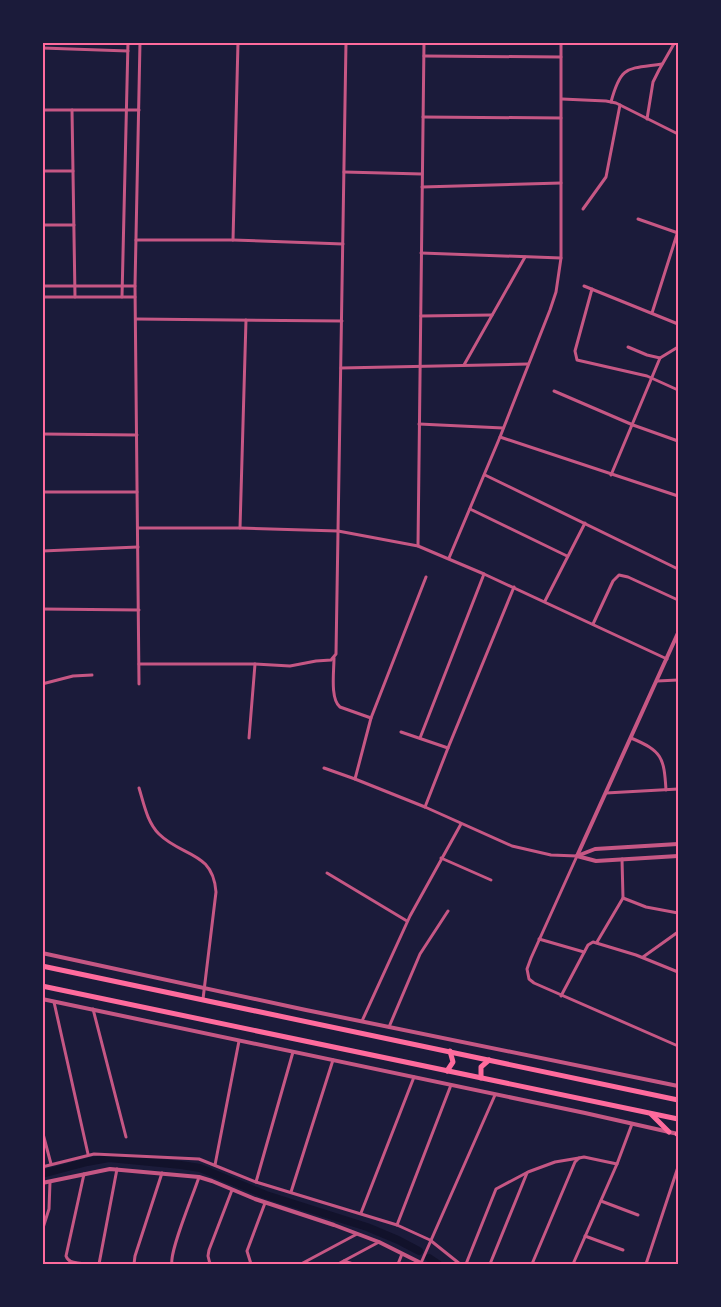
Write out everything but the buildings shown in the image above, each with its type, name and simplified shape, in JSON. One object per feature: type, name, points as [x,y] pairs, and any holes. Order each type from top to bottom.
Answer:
[{"type":"main road","points":[[42,966],[678,1100]]},
{"type":"main road","points":[[42,986],[678,1119]]},
{"type":"main road","points":[[447,1071],[453,1062],[450,1051]]},
{"type":"main road","points":[[481,1078],[481,1067],[490,1060]]},
{"type":"main road","points":[[650,1114],[669,1132]]},
{"type":"street","points":[[122,297],[128,42]]},
{"type":"street","points":[[139,684],[135,286],[140,42]]},
{"type":"street","points":[[233,240],[238,42]]},
{"type":"street","points":[[346,42],[334,697],[336,704],[340,707],[371,718]]},
{"type":"street","points":[[418,546],[424,42]]},
{"type":"street","points":[[449,558],[500,438],[556,292],[561,258],[562,99],[560,42]]},
{"type":"street","points":[[647,119],[653,82],[675,42]]},
{"type":"street","points":[[42,48],[128,51]]},
{"type":"street","points":[[424,56],[561,57]]},
{"type":"street","points":[[611,102],[616,85],[623,73],[629,70],[662,64]]},
{"type":"street","points":[[562,99],[611,102],[678,134]]},
{"type":"street","points":[[583,209],[606,178],[620,105]]},
{"type":"street","points":[[42,110],[139,110]]},
{"type":"street","points":[[72,110],[75,297]]},
{"type":"street","points":[[423,117],[561,118]]},
{"type":"street","points":[[42,171],[73,172]]},
{"type":"street","points":[[344,172],[422,174]]},
{"type":"street","points":[[422,187],[561,183]]},
{"type":"street","points":[[638,218],[678,232],[652,312]]},
{"type":"street","points":[[42,225],[74,225]]},
{"type":"street","points":[[136,240],[233,240],[343,244]]},
{"type":"street","points":[[421,253],[561,258]]},
{"type":"street","points":[[464,365],[525,257]]},
{"type":"street","points":[[42,286],[135,286]]},
{"type":"street","points":[[584,286],[678,324]]},
{"type":"street","points":[[592,288],[575,351],[575,357],[579,362],[652,378],[678,390]]},
{"type":"street","points":[[42,297],[135,297]]},
{"type":"street","points":[[420,316],[492,315]]},
{"type":"street","points":[[136,320],[342,321]]},
{"type":"street","points":[[240,528],[246,320]]},
{"type":"street","points":[[628,347],[660,358]]},
{"type":"street","points":[[611,475],[660,358],[678,347]]},
{"type":"street","points":[[341,368],[528,364]]},
{"type":"street","points":[[554,391],[633,425],[678,441]]},
{"type":"street","points":[[419,424],[503,428]]},
{"type":"street","points":[[42,434],[137,435]]},
{"type":"street","points":[[500,438],[678,496]]},
{"type":"street","points":[[485,475],[678,569]]},
{"type":"street","points":[[42,492],[138,492]]},
{"type":"street","points":[[470,509],[567,556]]},
{"type":"street","points":[[545,602],[585,523]]},
{"type":"street","points":[[138,528],[240,528],[338,531],[418,546],[514,587],[667,659]]},
{"type":"street","points":[[42,551],[138,547]]},
{"type":"street","points":[[420,738],[484,574]]},
{"type":"street","points":[[593,624],[613,581],[619,575],[628,576],[678,600]]},
{"type":"street","points":[[355,779],[371,718],[426,577]]},
{"type":"street","points":[[425,807],[514,587]]},
{"type":"street","points":[[42,610],[139,610]]},
{"type":"street","points":[[678,633],[527,969],[529,979],[534,983],[678,1046]]},
{"type":"street","points":[[139,664],[256,664],[290,666],[334,658]]},
{"type":"street","points":[[249,738],[256,664]]},
{"type":"street","points":[[42,684],[73,676],[92,675]]},
{"type":"street","points":[[657,681],[678,680]]},
{"type":"street","points":[[401,732],[448,748]]},
{"type":"street","points":[[631,738],[653,748],[660,755],[664,767],[666,790]]},
{"type":"street","points":[[324,768],[425,807],[512,846],[530,851],[551,855],[577,856],[593,861],[678,856]]},
{"type":"street","points":[[139,788],[149,820],[156,830],[171,843],[202,860],[214,880],[216,892],[203,1000]]},
{"type":"street","points":[[606,793],[678,789]]},
{"type":"street","points":[[362,1021],[407,921],[461,824]]},
{"type":"street","points":[[577,856],[595,849],[678,844]]},
{"type":"street","points":[[441,858],[491,880]]},
{"type":"street","points":[[597,942],[623,898],[622,860]]},
{"type":"street","points":[[327,873],[407,921]]},
{"type":"street","points":[[623,898],[646,907],[678,913]]},
{"type":"street","points":[[389,1027],[420,954],[448,911]]},
{"type":"street","points":[[642,958],[678,932]]},
{"type":"street","points":[[539,939],[584,952]]},
{"type":"street","points":[[561,996],[588,945],[597,942],[678,972]]},
{"type":"street","points":[[42,953],[678,1086]]},
{"type":"street","points":[[42,999],[678,1133]]},
{"type":"street","points":[[54,1002],[88,1154]]},
{"type":"street","points":[[93,1010],[126,1137]]},
{"type":"street","points":[[215,1165],[239,1041]]},
{"type":"street","points":[[256,1182],[293,1052]]},
{"type":"street","points":[[291,1192],[332,1060]]},
{"type":"street","points":[[361,1213],[414,1078]]},
{"type":"street","points":[[397,1225],[451,1085]]},
{"type":"street","points":[[42,1183],[110,1169],[199,1177],[265,1203],[379,1242],[422,1264],[430,1240],[495,1095]]},
{"type":"street","points":[[572,1264],[617,1164],[632,1123]]},
{"type":"street","points":[[42,1130],[51,1164]]},
{"type":"street","points":[[42,1167],[88,1154],[199,1158],[256,1182],[397,1225],[430,1240],[460,1264]]},
{"type":"street","points":[[466,1264],[496,1189],[528,1172],[554,1162],[584,1157],[617,1164]]},
{"type":"street","points":[[532,1264],[575,1162],[579,1158]]},
{"type":"street","points":[[646,1264],[678,1167]]},
{"type":"street","points":[[99,1264],[117,1169]]},
{"type":"street","points":[[490,1264],[528,1172]]},
{"type":"street","points":[[84,1173],[66,1256],[71,1262],[84,1264]]},
{"type":"street","points":[[134,1264],[162,1173]]},
{"type":"street","points":[[172,1264],[174,1247],[199,1177]]},
{"type":"street","points":[[42,1230],[49,1209],[50,1182]]},
{"type":"street","points":[[210,1264],[209,1250],[232,1190]]},
{"type":"street","points":[[601,1200],[638,1215]]},
{"type":"street","points":[[251,1264],[248,1250],[265,1203]]},
{"type":"street","points":[[301,1264],[357,1234]]},
{"type":"street","points":[[585,1236],[623,1250]]},
{"type":"street","points":[[338,1264],[379,1242]]},
{"type":"street","points":[[398,1264],[402,1254]]},
{"type":"street","points":[[344,1261],[353,1264]]},
{"type":"waterway","points":[[42,1174],[109,1158],[200,1168],[266,1195],[367,1227],[419,1251]]},
{"type":"waterway","points":[[429,1258],[438,1264]]}]
